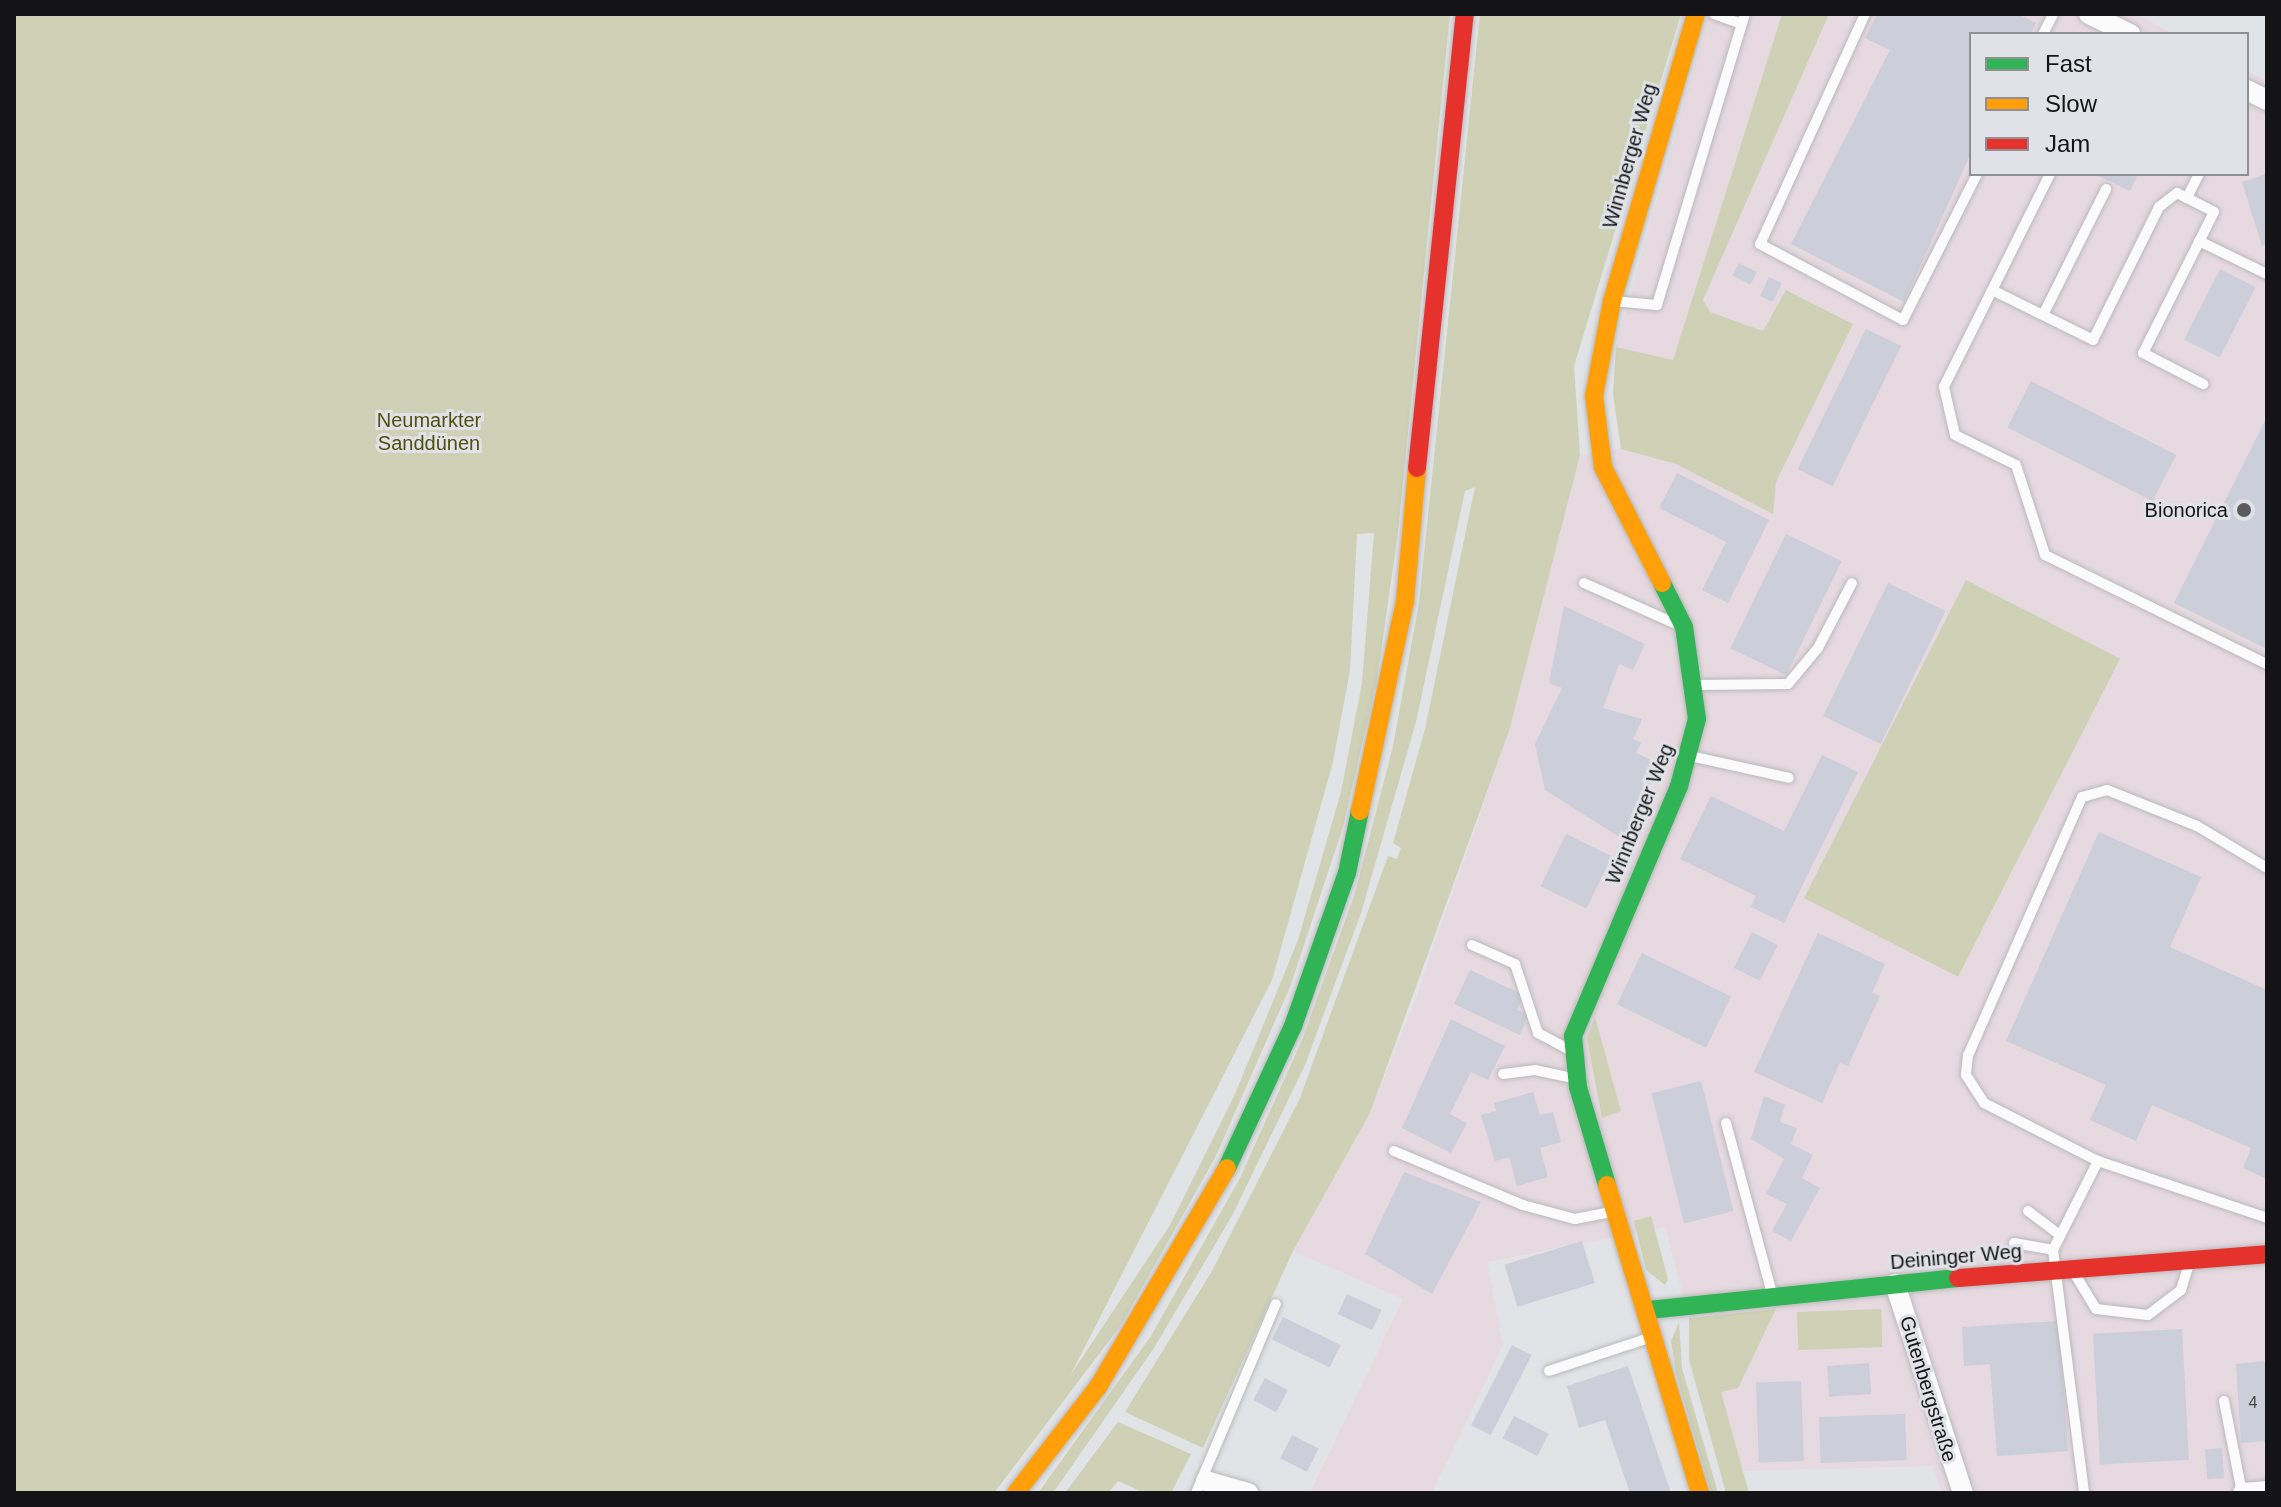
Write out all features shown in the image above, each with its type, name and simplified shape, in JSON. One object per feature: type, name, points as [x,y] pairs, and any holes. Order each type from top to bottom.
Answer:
[{"type":"street","points":[[1016,1493],[1098,1387],[1218,1187],[1293,1026],[1347,873],[1405,601],[1439,210],[1465,14]]},
{"type":"street","name":"Winnberger Weg","points":[[1696,14],[1612,301],[1594,396],[1597,440],[1611,487],[1684,627],[1695,685],[1690,756],[1576,1020],[1574,1051],[1576,1079],[1648,1310],[1700,1493]]},
{"type":"street","points":[[2089,14],[2123,32]]},
{"type":"street","points":[[2249,91],[2267,100]]},
{"type":"street","name":"Deininger Weg","points":[[1648,1310],[1771,1292],[2267,1254]]},
{"type":"street","name":"Gutenbergstraße","points":[[1895,1284],[1963,1493]]},
{"type":"street","points":[[1201,1487],[1248,1493]]},
{"type":"street","points":[[2242,1493],[2267,1491]]},
{"type":"lane","points":[[1612,301],[1657,305],[1743,19],[1714,14]]},
{"type":"lane","points":[[1865,14],[1760,244],[1903,320],[1976,176]]},
{"type":"lane","points":[[2044,32],[2053,14]]},
{"type":"lane","points":[[2049,176],[1944,387],[1955,435],[2016,465],[2045,555],[2267,664]]},
{"type":"lane","points":[[2187,198],[2198,176]]},
{"type":"lane","points":[[2043,315],[2106,189]]},
{"type":"lane","points":[[1992,290],[2093,340],[2159,207],[2177,193],[2214,212],[2143,353],[2203,384]]},
{"type":"lane","points":[[2199,241],[2267,274]]},
{"type":"lane","points":[[1584,583],[1684,627]]},
{"type":"lane","points":[[1695,685],[1788,684],[1818,648],[1852,583]]},
{"type":"lane","points":[[1690,756],[1789,778]]},
{"type":"lane","points":[[2267,868],[2197,826],[2107,790],[2092,791],[2075,808],[1968,1055],[1966,1075],[1984,1103],[2098,1161],[2267,1218]]},
{"type":"lane","points":[[1472,945],[1515,964],[1538,1033],[1574,1051]]},
{"type":"lane","points":[[1503,1074],[1535,1070],[1576,1079]]},
{"type":"lane","points":[[1726,1123],[1771,1292]]},
{"type":"lane","points":[[1394,1151],[1562,1216],[1618,1210]]},
{"type":"lane","points":[[2084,1493],[2070,1337],[2053,1271],[2053,1250],[2058,1234],[2098,1161]]},
{"type":"lane","points":[[2028,1211],[2058,1234]]},
{"type":"lane","points":[[2014,1243],[2053,1250]]},
{"type":"lane","points":[[2072,1270],[2096,1309],[2148,1315],[2181,1290],[2190,1260]]},
{"type":"lane","points":[[1201,1487],[1203,1462],[1276,1304]]},
{"type":"lane","points":[[1549,1371],[1655,1336]]},
{"type":"lane","points":[[2224,1401],[2242,1493]]},
{"type":"shaded area","points":[[1709,14],[1782,14],[1673,360],[1616,347]]},
{"type":"shaded area","points":[[1829,14],[2135,14],[2170,32],[1969,32],[1969,176],[2249,176],[2249,72],[2267,81],[2267,1493],[1942,1493],[1933,1466],[1743,1471],[1721,1391],[1738,1388],[1775,1309],[1689,1318],[1665,1227],[1487,1262],[1503,1345],[1432,1493],[1310,1493],[1403,1299],[1293,1251],[1370,1113],[1416,998],[1509,731],[1580,455],[1621,449],[1676,464],[1773,514],[1776,482],[1853,324],[1786,290],[1763,331],[1710,312],[1703,300]]},
{"type":"green space","name":"Neumarkter Sanddünen","points":[[14,14],[1450,14],[1398,532],[1377,680],[1343,827],[1290,987],[1215,1158],[1121,1325],[994,1493],[14,1493]],"holes":[[[1374,533],[1362,683],[1341,792],[1298,940],[1235,1094],[1170,1225],[1070,1376],[1272,980],[1333,762],[1350,670],[1357,534]]]},
{"type":"green space","points":[[1480,14],[1681,14],[1574,366],[1580,455],[1509,731],[1370,1113],[1293,1251],[1203,1448],[1125,1412],[1212,1271],[1300,1098],[1388,856],[1397,859],[1401,848],[1393,843],[1425,729],[1475,487],[1465,491],[1416,722],[1361,913],[1305,1065],[1233,1214],[1154,1348],[1053,1493],[1038,1493],[1151,1336],[1240,1178],[1302,1040],[1355,893],[1393,746],[1419,603]]},
{"type":"green space","points":[[1782,14],[1829,14],[1703,300],[1710,312],[1763,331],[1786,290],[1853,324],[1776,482],[1773,514],[1676,464],[1621,449],[1613,395],[1616,347],[1673,360]]},
{"type":"green space","points":[[1966,580],[2120,659],[1958,977],[1804,898]]},
{"type":"green space","points":[[1595,1017],[1621,1111],[1602,1118],[1587,1038]]},
{"type":"green space","points":[[1651,1216],[1668,1279],[1665,1285],[1646,1270],[1634,1221]]},
{"type":"green space","points":[[1776,1309],[1738,1388],[1721,1392],[1749,1493],[1726,1493],[1689,1360],[1689,1318]]},
{"type":"green space","points":[[1881,1309],[1882,1347],[1798,1350],[1797,1312]]},
{"type":"green space","points":[[1679,1322],[1682,1368],[1718,1493],[1711,1493],[1676,1373],[1671,1341]]},
{"type":"green space","points":[[1118,1422],[1191,1454],[1171,1493],[1145,1493],[1118,1481],[1108,1493],[1065,1493]]},
{"type":"building","points":[[1877,14],[2018,14],[2036,23],[2032,32],[1969,32],[1969,157],[1904,302],[1791,244],[1890,50],[1865,38]]},
{"type":"building","points":[[2267,174],[2267,244],[2262,246],[2242,182]]},
{"type":"building","points":[[2098,176],[2137,176],[2130,191]]},
{"type":"building","points":[[1739,263],[1757,272],[1750,285],[1733,275]]},
{"type":"building","points":[[2220,269],[2256,287],[2220,358],[2184,339]]},
{"type":"building","points":[[1769,277],[1782,283],[1773,302],[1760,296]]},
{"type":"building","points":[[1866,329],[1901,346],[1833,486],[1798,469]]},
{"type":"building","points":[[2031,381],[2176,455],[2153,501],[2007,427]]},
{"type":"building","name":"Bionorica","points":[[2267,417],[2267,649],[2174,603]]},
{"type":"building","points":[[1677,473],[1769,520],[1728,603],[1702,590],[1726,542],[1659,508]]},
{"type":"building","points":[[1786,534],[1842,561],[1786,675],[1730,648]]},
{"type":"building","points":[[1888,583],[1946,611],[1881,744],[1823,716]]},
{"type":"building","points":[[1564,606],[1645,644],[1633,670],[1619,664],[1603,708],[1642,719],[1633,739],[1641,743],[1636,753],[1660,764],[1624,840],[1545,790],[1535,744],[1562,688],[1549,683]]},
{"type":"building","points":[[1822,755],[1858,772],[1784,923],[1751,907],[1756,896],[1680,859],[1711,796],[1784,831]]},
{"type":"building","points":[[2099,832],[2201,877],[2170,947],[2267,990],[2267,1179],[2243,1168],[2251,1148],[2152,1105],[2136,1141],[2090,1120],[2106,1085],[2006,1041]]},
{"type":"building","points":[[1566,834],[1612,856],[1586,908],[1541,886]]},
{"type":"building","points":[[1752,932],[1778,945],[1760,981],[1734,968]]},
{"type":"building","points":[[1818,933],[1885,964],[1872,993],[1880,996],[1848,1066],[1840,1063],[1822,1103],[1754,1072]]},
{"type":"building","points":[[1642,953],[1731,996],[1706,1048],[1617,1004]]},
{"type":"building","points":[[1470,970],[1524,995],[1517,1010],[1528,1015],[1520,1035],[1454,1004]]},
{"type":"building","points":[[1451,1019],[1505,1046],[1488,1080],[1471,1072],[1450,1114],[1467,1123],[1451,1153],[1402,1128]]},
{"type":"building","points":[[1701,1081],[1733,1211],[1684,1223],[1652,1093]]},
{"type":"building","points":[[1533,1092],[1540,1115],[1553,1112],[1561,1142],[1540,1148],[1548,1177],[1517,1186],[1509,1157],[1495,1161],[1481,1115],[1496,1111],[1494,1103]]},
{"type":"building","points":[[1764,1096],[1785,1105],[1780,1122],[1797,1128],[1791,1144],[1813,1155],[1802,1178],[1820,1188],[1791,1241],[1772,1231],[1787,1204],[1766,1194],[1784,1159],[1751,1139]]},
{"type":"building","points":[[1404,1172],[1481,1202],[1432,1294],[1365,1254]]},
{"type":"building","points":[[1582,1241],[1595,1283],[1517,1307],[1505,1265]]},
{"type":"building","points":[[1347,1294],[1381,1310],[1372,1330],[1338,1314]]},
{"type":"building","points":[[1283,1317],[1341,1345],[1330,1368],[1272,1339]]},
{"type":"building","points":[[2059,1321],[2068,1451],[1997,1456],[1990,1364],[1964,1366],[1962,1327]]},
{"type":"building","points":[[2182,1329],[2189,1460],[2100,1464],[2093,1334]]},
{"type":"building","points":[[1512,1345],[1532,1355],[1491,1435],[1471,1425]]},
{"type":"building","points":[[2267,1361],[2267,1441],[2241,1443],[2236,1364]]},
{"type":"building","points":[[1869,1363],[1871,1394],[1829,1397],[1827,1366]]},
{"type":"building","points":[[1628,1366],[1671,1493],[1630,1493],[1605,1420],[1579,1428],[1567,1386]]},
{"type":"building","points":[[1265,1378],[1288,1390],[1276,1412],[1253,1400]]},
{"type":"building","points":[[1801,1381],[1804,1461],[1759,1463],[1756,1383]]},
{"type":"building","points":[[1905,1414],[1907,1460],[1821,1463],[1819,1417]]},
{"type":"building","points":[[1514,1416],[1549,1434],[1537,1456],[1503,1438]]},
{"type":"building","points":[[1292,1435],[1319,1449],[1307,1472],[1280,1458]]},
{"type":"building","points":[[2222,1448],[2224,1478],[2207,1479],[2205,1449]]},
{"type":"traffic: fast","points":[[1607,1185],[1578,1087],[1573,1036],[1679,786],[1697,719],[1684,627],[1662,583]]},
{"type":"traffic: fast","points":[[1227,1168],[1293,1026],[1347,873],[1360,811]]},
{"type":"traffic: fast","points":[[1648,1310],[1958,1278]]},
{"type":"traffic: slow","points":[[1662,583],[1603,467],[1594,396],[1612,301],[1696,14]]},
{"type":"traffic: slow","points":[[1360,811],[1405,601],[1417,468]]},
{"type":"traffic: slow","points":[[1016,1493],[1098,1387],[1227,1168]]},
{"type":"traffic: slow","points":[[1607,1185],[1700,1493]]},
{"type":"traffic: jam","points":[[1417,468],[1465,14]]},
{"type":"traffic: jam","points":[[1958,1278],[2267,1254]]},
{"type":"place","name":"Bionorica","points":[[2244,510]]}]
